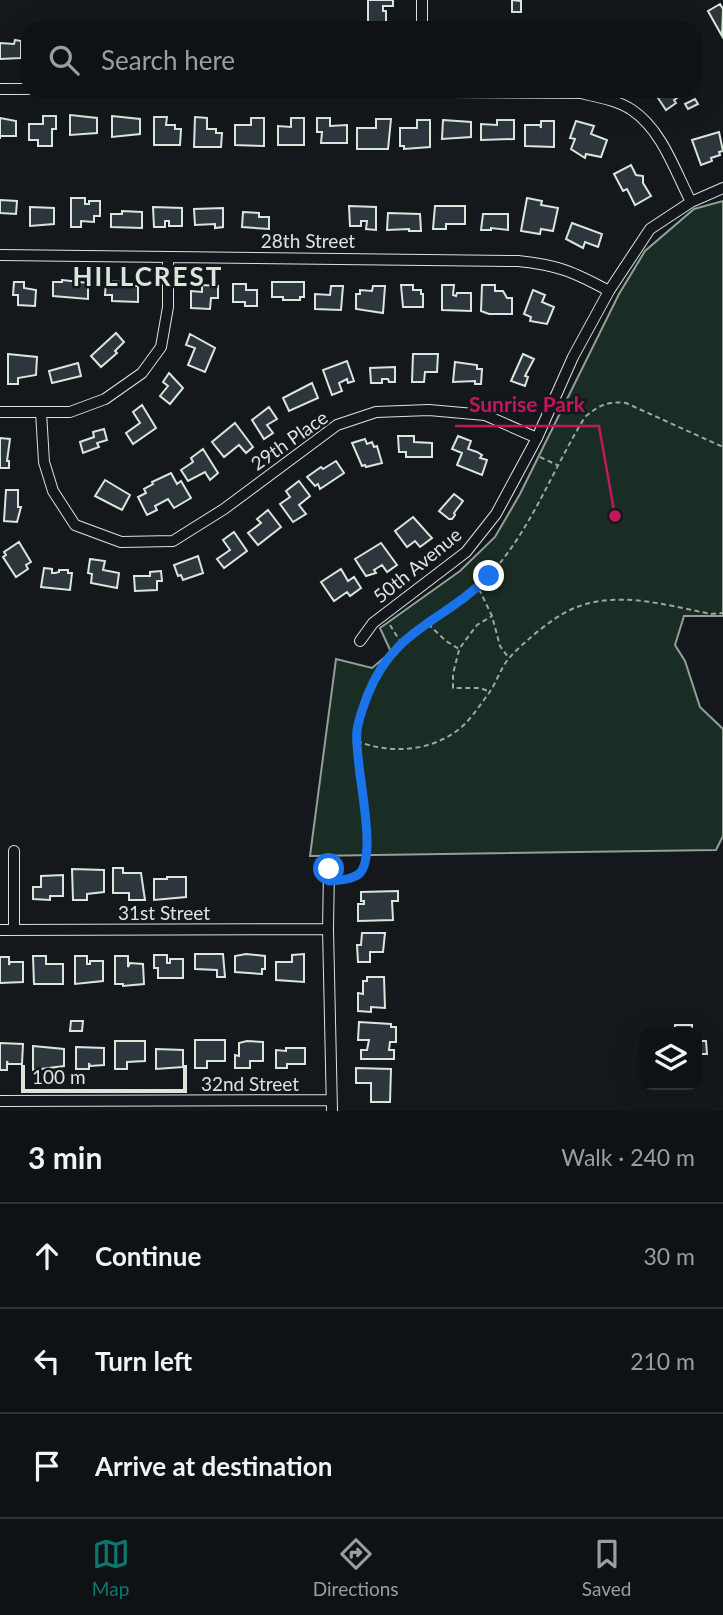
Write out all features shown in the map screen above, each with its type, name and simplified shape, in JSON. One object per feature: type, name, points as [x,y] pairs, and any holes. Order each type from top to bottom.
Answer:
[{"type":"street","points":[[422,0],[422,21]]},
{"type":"street","points":[[0,89],[21,89]]},
{"type":"street","points":[[602,98],[632,110],[658,136],[691,202]]},
{"type":"street","name":"50th Avenue","points":[[360,641],[373,623],[466,552],[496,514],[537,438],[573,357],[609,291],[650,229],[691,202],[723,188]]},
{"type":"street","name":"28th Street","points":[[0,255],[518,261],[543,263],[572,271],[609,291]]},
{"type":"street","points":[[0,412],[70,412],[105,399],[142,373],[161,347],[168,307],[168,257]]},
{"type":"street","name":"29th Place","points":[[41,412],[44,462],[53,491],[75,525],[121,542],[173,541],[224,509],[337,425],[376,412],[429,410],[485,415],[537,438]]},
{"type":"street","points":[[14,851],[14,930]]},
{"type":"street","points":[[329,869],[332,1111]]},
{"type":"street","name":"31st Street","points":[[0,930],[328,929]]},
{"type":"street","name":"32nd Street","points":[[0,1101],[332,1100]]},
{"type":"path","points":[[329,881],[346,880],[358,875],[366,863],[364,792],[357,741],[362,710],[374,680],[386,659],[401,642],[478,588],[503,560],[529,523],[585,417],[597,407],[610,402],[626,403],[723,447]]},
{"type":"path","points":[[530,451],[558,466]]},
{"type":"path","points":[[478,588],[492,616],[500,646],[509,658]]},
{"type":"path","points":[[357,741],[389,750],[407,749],[431,744],[458,730],[490,692],[509,658],[536,634],[569,611],[595,603],[634,600],[711,614],[723,613]]},
{"type":"path","points":[[383,615],[401,642]]},
{"type":"path","points":[[490,692],[480,688],[453,688],[453,674],[459,649],[477,625],[492,616]]},
{"type":"path","points":[[427,624],[459,649]]},
{"type":"green space","points":[[723,201],[723,616],[684,616],[675,645],[685,661],[700,707],[723,729],[723,836],[716,850],[310,856],[336,659],[372,668],[391,652],[380,628],[460,571],[495,537],[520,494],[619,294],[645,251],[694,209]]},
{"type":"building","points":[[368,0],[393,0],[393,6],[383,6],[386,21],[368,21]]},
{"type":"building","points":[[512,0],[521,1],[521,12],[512,12]]},
{"type":"building","points":[[720,4],[723,9],[722,36],[708,11]]},
{"type":"building","points":[[15,40],[21,41],[21,58],[0,59],[0,43],[14,44]]},
{"type":"building","points":[[658,98],[677,98],[674,100],[676,103],[666,110]]},
{"type":"building","points":[[695,99],[698,104],[688,109],[685,104]]},
{"type":"building","points":[[70,115],[97,118],[97,133],[70,135]]},
{"type":"building","points":[[43,116],[56,116],[56,129],[52,129],[52,146],[38,146],[38,140],[29,140],[29,124],[43,124]]},
{"type":"building","points":[[112,116],[140,119],[140,134],[112,137]]},
{"type":"building","points":[[154,117],[167,117],[166,125],[175,125],[175,129],[181,129],[180,145],[154,145]]},
{"type":"building","points":[[195,117],[207,118],[207,129],[216,129],[216,133],[222,133],[221,147],[194,147]]},
{"type":"building","points":[[0,118],[16,121],[16,136],[0,136]]},
{"type":"building","points":[[251,118],[264,118],[264,146],[235,145],[235,125],[251,125]]},
{"type":"building","points":[[291,118],[304,118],[304,145],[278,145],[278,126],[291,127]]},
{"type":"building","points":[[317,118],[330,118],[330,126],[347,125],[347,143],[321,143],[322,132],[317,132]]},
{"type":"building","points":[[376,119],[391,119],[388,149],[357,149],[357,128],[376,128]]},
{"type":"building","points":[[417,120],[430,120],[430,147],[404,149],[404,146],[400,146],[400,128],[417,128]]},
{"type":"building","points":[[443,120],[471,122],[471,137],[442,139]]},
{"type":"building","points":[[497,120],[514,120],[514,139],[481,140],[481,124],[497,125]]},
{"type":"building","points":[[541,121],[554,121],[554,147],[525,146],[525,125],[540,125],[541,128]]},
{"type":"building","points":[[576,121],[594,126],[591,134],[607,140],[601,157],[586,154],[585,158],[571,149],[575,139],[570,138]]},
{"type":"building","points":[[719,132],[723,151],[711,158],[712,161],[701,165],[692,140]]},
{"type":"building","points":[[631,165],[636,175],[643,176],[643,183],[651,196],[635,205],[627,189],[623,191],[614,174]]},
{"type":"building","points":[[71,198],[85,198],[85,204],[89,204],[89,201],[100,201],[100,216],[94,216],[94,222],[81,221],[81,227],[71,227]]},
{"type":"building","points":[[527,198],[542,201],[541,205],[558,208],[553,231],[541,229],[540,234],[521,231]]},
{"type":"building","points":[[0,200],[17,201],[16,214],[0,213]]},
{"type":"building","points":[[349,206],[376,207],[376,230],[366,229],[367,221],[361,221],[361,226],[350,226]]},
{"type":"building","points":[[435,206],[465,206],[465,224],[446,224],[446,229],[433,229]]},
{"type":"building","points":[[30,207],[54,208],[54,224],[30,226]]},
{"type":"building","points":[[153,207],[182,208],[182,226],[169,226],[169,221],[165,221],[165,227],[154,227]]},
{"type":"building","points":[[223,208],[223,227],[215,228],[215,224],[195,225],[194,209]]},
{"type":"building","points":[[122,211],[142,212],[142,228],[111,227],[111,214],[122,214]]},
{"type":"building","points":[[243,212],[269,217],[269,229],[242,227]]},
{"type":"building","points":[[388,213],[420,214],[421,231],[387,230]]},
{"type":"building","points":[[483,214],[508,214],[508,230],[481,230]]},
{"type":"building","points":[[572,223],[602,234],[598,247],[585,242],[583,248],[566,239]]},
{"type":"building","points":[[62,280],[88,283],[88,299],[53,296],[53,282]]},
{"type":"building","points":[[106,281],[123,282],[123,286],[138,286],[138,302],[112,301],[112,295],[105,295]]},
{"type":"building","points":[[14,282],[24,282],[24,288],[36,290],[35,306],[18,305],[18,295],[13,295]]},
{"type":"building","points":[[272,282],[304,282],[304,297],[300,297],[300,300],[283,300],[283,297],[272,297]]},
{"type":"building","points":[[233,284],[246,284],[246,290],[257,290],[257,306],[233,302]]},
{"type":"building","points":[[202,285],[218,286],[218,298],[211,298],[210,309],[191,308],[191,291],[202,292]]},
{"type":"building","points":[[401,285],[413,285],[413,290],[421,290],[423,307],[403,307]]},
{"type":"building","points":[[442,285],[454,285],[453,295],[456,296],[457,293],[471,293],[471,311],[442,310]]},
{"type":"building","points":[[482,285],[495,285],[495,291],[503,291],[507,298],[512,298],[512,314],[489,314],[481,311]]},
{"type":"building","points":[[331,286],[343,286],[341,310],[315,309],[315,294],[330,295]]},
{"type":"building","points":[[373,286],[385,286],[383,313],[356,309],[356,294],[360,294],[360,290],[372,291]]},
{"type":"building","points":[[533,290],[545,295],[542,302],[554,307],[547,324],[530,321],[531,317],[524,314]]},
{"type":"building","points":[[116,333],[124,342],[115,351],[117,353],[101,367],[91,356]]},
{"type":"building","points":[[190,334],[215,348],[205,372],[188,365],[195,348],[186,345]]},
{"type":"building","points":[[8,354],[37,357],[36,375],[18,378],[18,384],[8,384]]},
{"type":"building","points":[[413,354],[438,354],[437,372],[425,372],[424,382],[412,382]]},
{"type":"building","points":[[523,354],[534,359],[525,376],[528,377],[525,386],[511,381]]},
{"type":"building","points":[[347,361],[354,381],[348,383],[347,379],[339,383],[342,391],[332,395],[323,370]]},
{"type":"building","points":[[455,362],[477,365],[477,369],[482,369],[481,384],[475,384],[475,381],[453,382]]},
{"type":"building","points":[[78,363],[81,376],[52,383],[49,371]]},
{"type":"building","points":[[395,367],[395,382],[382,379],[382,383],[371,383],[370,368]]},
{"type":"building","points":[[169,373],[183,388],[170,404],[160,396],[168,386],[163,382]]},
{"type":"building","points":[[312,383],[318,398],[289,411],[283,398]]},
{"type":"building","points":[[142,405],[156,428],[133,444],[126,433],[140,423],[133,412]]},
{"type":"building","points":[[269,407],[277,419],[267,425],[273,433],[264,439],[252,420]]},
{"type":"building","points":[[235,423],[253,447],[246,453],[239,445],[224,457],[212,442]]},
{"type":"building","points":[[104,429],[107,440],[97,443],[99,447],[83,453],[80,442],[94,437],[93,432]]},
{"type":"building","points":[[398,436],[414,436],[414,442],[432,443],[432,457],[406,457],[406,452],[399,452]]},
{"type":"building","points":[[458,436],[471,441],[468,449],[487,460],[482,475],[457,465],[462,453],[452,449]]},
{"type":"building","points":[[0,438],[10,439],[7,461],[9,468],[0,468]]},
{"type":"building","points":[[365,439],[367,444],[372,442],[374,447],[377,446],[382,463],[362,466],[352,443]]},
{"type":"building","points":[[203,449],[218,473],[210,480],[205,472],[188,481],[181,470],[193,462],[191,458]]},
{"type":"building","points":[[336,461],[344,473],[320,489],[318,484],[315,486],[307,477],[321,467],[323,469]]},
{"type":"building","points":[[171,473],[177,484],[181,481],[191,498],[174,508],[168,499],[155,506],[157,510],[147,515],[138,497],[146,493],[144,489],[153,484],[152,482]]},
{"type":"building","points":[[105,480],[130,495],[122,510],[95,496]]},
{"type":"building","points":[[299,481],[310,496],[299,505],[306,514],[293,522],[280,504],[290,497],[286,491]]},
{"type":"building","points":[[6,490],[18,490],[18,507],[21,507],[17,522],[4,521]]},
{"type":"building","points":[[454,494],[463,501],[452,519],[449,519],[439,511]]},
{"type":"building","points":[[268,510],[281,527],[258,545],[248,533],[261,523],[257,519]]},
{"type":"building","points":[[413,517],[432,538],[420,547],[415,541],[407,547],[395,531]]},
{"type":"building","points":[[234,532],[247,551],[224,568],[217,559],[230,550],[223,540]]},
{"type":"building","points":[[19,542],[31,562],[26,565],[28,569],[16,577],[3,557],[6,555],[4,552]]},
{"type":"building","points":[[381,543],[397,565],[387,572],[382,565],[374,570],[376,573],[366,576],[355,559]]},
{"type":"building","points":[[198,556],[203,573],[183,580],[181,575],[178,576],[174,565]]},
{"type":"building","points":[[90,559],[105,561],[103,570],[119,573],[117,588],[91,583],[92,574],[88,573]]},
{"type":"building","points":[[44,568],[52,569],[52,573],[68,570],[68,573],[72,573],[70,590],[41,587]]},
{"type":"building","points":[[341,569],[348,581],[354,577],[361,588],[350,596],[347,592],[334,601],[321,582]]},
{"type":"building","points":[[161,571],[162,581],[157,581],[157,590],[135,591],[134,576],[150,576],[150,572]]},
{"type":"building","points":[[113,868],[123,868],[123,873],[141,873],[145,900],[129,900],[129,893],[113,893]]},
{"type":"building","points":[[72,869],[104,870],[104,892],[87,894],[87,900],[73,900]]},
{"type":"building","points":[[63,875],[63,896],[50,896],[50,900],[33,899],[33,887],[41,887],[41,876]]},
{"type":"building","points":[[186,877],[186,897],[154,900],[154,879]]},
{"type":"building","points":[[398,891],[398,901],[392,901],[393,920],[358,921],[358,904],[364,904],[364,901],[361,901],[361,892]]},
{"type":"building","points":[[362,933],[385,933],[383,952],[370,952],[370,962],[358,962],[357,945],[361,945]]},
{"type":"building","points":[[195,954],[223,954],[225,977],[217,977],[217,970],[195,969]]},
{"type":"building","points":[[304,954],[304,982],[276,980],[276,962],[292,962],[292,955]]},
{"type":"building","points":[[154,955],[167,955],[167,963],[170,963],[170,959],[183,959],[183,978],[158,978],[158,968],[154,968]]},
{"type":"building","points":[[33,956],[46,956],[46,964],[63,964],[63,984],[34,984]]},
{"type":"building","points":[[75,956],[87,956],[87,964],[90,964],[90,961],[103,961],[103,981],[75,984]]},
{"type":"building","points":[[115,956],[128,956],[128,967],[130,963],[143,964],[144,984],[115,984]]},
{"type":"building","points":[[235,956],[265,956],[265,969],[262,969],[262,974],[235,972]]},
{"type":"building","points":[[0,957],[9,957],[9,965],[10,962],[23,962],[23,982],[0,983]]},
{"type":"building","points":[[367,977],[384,977],[385,1008],[371,1007],[371,1012],[358,1011],[358,993],[363,994],[363,981],[367,981]]},
{"type":"building","points":[[71,1021],[83,1021],[82,1031],[70,1031]]},
{"type":"building","points":[[359,1022],[391,1024],[391,1027],[396,1027],[396,1042],[390,1042],[389,1050],[394,1050],[394,1059],[361,1059],[361,1050],[367,1050],[369,1040],[358,1040]]},
{"type":"building","points":[[675,1025],[692,1025],[692,1027]]},
{"type":"building","points":[[195,1040],[225,1040],[225,1061],[207,1061],[207,1068],[195,1068]]},
{"type":"building","points":[[115,1041],[145,1041],[145,1061],[127,1062],[127,1069],[115,1069]]},
{"type":"building","points":[[702,1041],[706,1041],[707,1054],[702,1054]]},
{"type":"building","points":[[263,1042],[263,1061],[250,1061],[250,1068],[235,1068],[239,1043]]},
{"type":"building","points":[[0,1043],[23,1044],[22,1064],[8,1064],[7,1061],[7,1070],[0,1070]]},
{"type":"building","points":[[33,1046],[64,1049],[64,1066],[33,1070]]},
{"type":"building","points":[[76,1047],[104,1048],[104,1065],[90,1066],[89,1063],[89,1069],[76,1069]]},
{"type":"building","points":[[286,1048],[305,1048],[305,1064],[287,1064],[287,1068],[276,1068],[276,1050],[286,1051]]},
{"type":"building","points":[[156,1049],[183,1050],[183,1067],[156,1069]]},
{"type":"building","points":[[356,1068],[391,1069],[390,1102],[371,1102],[371,1083],[356,1083]]},
{"type":"place","name":"Sunrise Park","points":[[615,516]]},
{"type":"district","name":"HILLCREST","points":[[148,276]]},
{"type":"route","points":[[329,869],[329,881],[346,880],[358,875],[366,863],[364,792],[358,763],[357,729],[374,680],[386,659],[401,642],[478,588],[489,576]]}]
